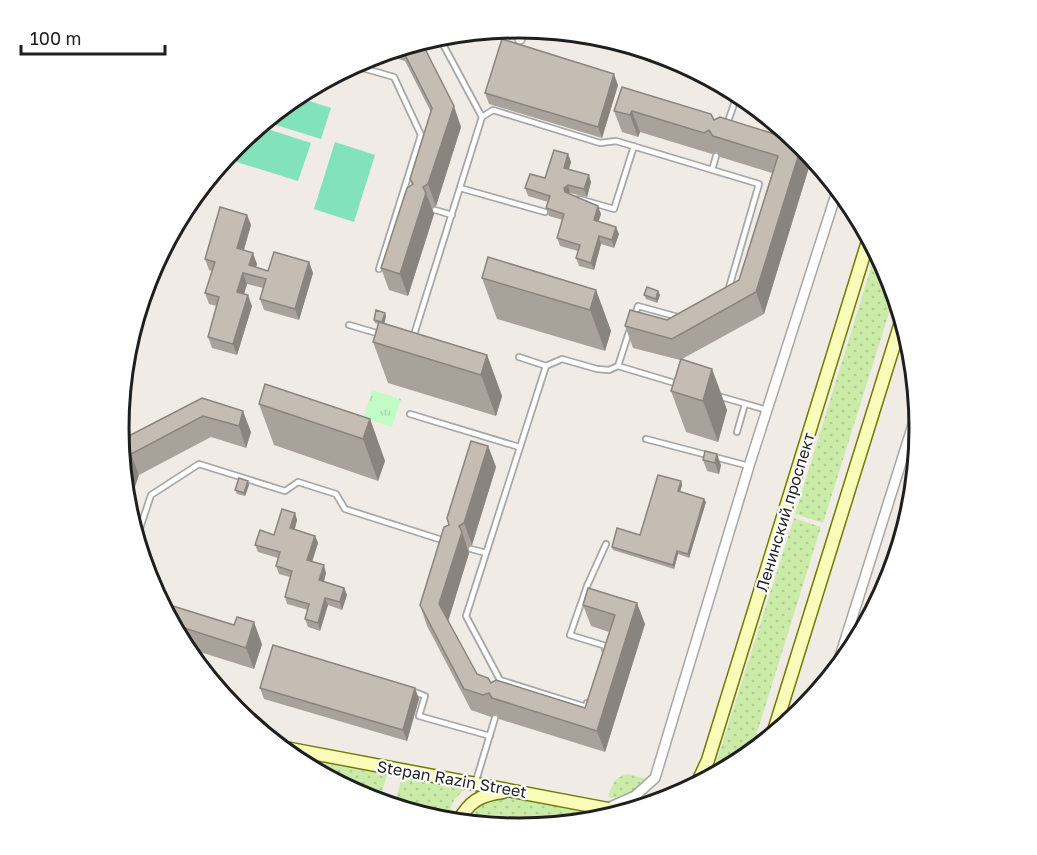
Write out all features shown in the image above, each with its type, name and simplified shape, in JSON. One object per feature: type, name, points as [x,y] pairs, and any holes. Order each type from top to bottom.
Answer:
[{"type":"main road","name":"Ленинский проспект","points":[[703,771],[865,250]]},
{"type":"main road","points":[[778,719],[897,335]]},
{"type":"main road","name":"Stepan Razin Street","points":[[300,751],[605,807]]},
{"type":"main road","points":[[463,813],[468,805],[490,794],[513,790]]},
{"type":"street","points":[[614,805],[635,796],[655,778],[749,466],[834,199]]},
{"type":"street","points":[[847,637],[908,442]]},
{"type":"lane","points":[[443,45],[482,117]]},
{"type":"lane","points":[[365,69],[394,77],[421,135],[379,269]]},
{"type":"lane","points":[[725,129],[735,103]]},
{"type":"lane","points":[[412,343],[482,117],[493,110],[600,143],[616,141],[759,184],[728,292],[718,297]]},
{"type":"lane","points":[[571,197],[614,209],[634,146]]},
{"type":"lane","points":[[712,170],[716,156]]},
{"type":"lane","points":[[460,188],[545,212]]},
{"type":"lane","points":[[401,200],[407,202]]},
{"type":"lane","points":[[435,210],[452,215]]},
{"type":"lane","points":[[618,366],[638,306],[678,317],[688,312]]},
{"type":"lane","points":[[349,325],[391,337]]},
{"type":"lane","points":[[519,357],[546,366],[562,359],[597,369],[609,370],[618,366],[686,386]]},
{"type":"lane","points":[[546,366],[466,616],[500,680],[586,707],[590,697]]},
{"type":"lane","points":[[707,393],[767,410]]},
{"type":"lane","points":[[737,432],[745,404]]},
{"type":"lane","points":[[410,414],[519,447]]},
{"type":"lane","points":[[646,439],[749,466]]},
{"type":"lane","points":[[141,525],[151,495],[200,464],[285,491],[298,482],[336,494],[345,509],[453,544]]},
{"type":"lane","points":[[603,656],[606,646],[570,635],[587,586],[606,544]]},
{"type":"lane","points":[[471,549],[486,553]]},
{"type":"lane","points":[[503,692],[506,682]]},
{"type":"lane","points":[[404,689],[425,696],[419,716],[490,736]]},
{"type":"lane","points":[[475,784],[495,718]]},
{"type":"green space","points":[[307,100],[331,108],[321,139],[276,125],[277,121]]},
{"type":"green space","points":[[267,129],[311,143],[298,181],[234,161]]},
{"type":"green space","points":[[335,142],[375,155],[354,222],[314,209]]},
{"type":"green space","points":[[872,264],[890,310],[823,523],[795,514]]},
{"type":"green space","points":[[372,390],[401,399],[392,427],[364,418]]},
{"type":"green space","points":[[794,518],[821,527],[756,737],[716,764]]},
{"type":"green space","points":[[319,763],[387,775],[382,793]]},
{"type":"green space","points":[[628,774],[648,779],[626,796],[608,797],[617,779]]},
{"type":"green space","points":[[402,777],[466,788],[454,800],[449,811],[396,798]]},
{"type":"green space","points":[[509,796],[590,811],[518,818],[473,815],[481,804]]},
{"type":"building","points":[[502,39],[614,74],[598,127],[485,93]]},
{"type":"building","points":[[425,49],[454,106],[428,184],[423,187],[426,193],[400,274],[381,268],[407,188],[413,184],[410,179],[432,108],[405,55]]},
{"type":"building","points":[[622,87],[711,114],[714,120],[720,117],[777,135],[798,156],[756,292],[672,339],[625,326],[630,310],[667,320],[739,280],[778,156],[713,136],[709,130],[704,133],[632,111],[630,115],[614,111]]},
{"type":"building","points":[[554,150],[568,154],[564,168],[589,175],[584,189],[568,185],[564,188],[565,192],[598,206],[594,220],[616,227],[612,240],[599,236],[591,263],[576,258],[580,245],[557,238],[564,214],[546,208],[550,196],[525,188],[530,174],[545,178]]},
{"type":"building","points":[[220,207],[247,215],[237,248],[253,253],[249,265],[268,271],[274,252],[309,262],[295,309],[260,299],[266,279],[243,273],[237,292],[248,295],[233,344],[208,337],[219,297],[205,293],[215,262],[205,259]]},
{"type":"building","points":[[488,257],[596,290],[590,310],[482,278]]},
{"type":"building","points":[[647,287],[658,291],[656,299],[644,295]]},
{"type":"building","points":[[376,310],[385,313],[382,322],[374,320]]},
{"type":"building","points":[[379,322],[487,355],[481,375],[373,342]]},
{"type":"building","points":[[681,359],[712,369],[703,401],[671,391]]},
{"type":"building","points":[[265,384],[370,419],[363,439],[259,404]]},
{"type":"building","points":[[202,398],[243,411],[239,426],[203,416],[131,454],[130,458],[129,436]]},
{"type":"building","points":[[471,441],[488,446],[464,523],[459,526],[462,532],[439,604],[477,674],[488,678],[491,683],[496,680],[585,708],[615,615],[583,605],[588,588],[637,603],[597,731],[492,698],[489,693],[483,695],[464,689],[420,605],[444,527],[449,525],[447,518]]},
{"type":"building","points":[[705,451],[717,454],[715,463],[703,460]]},
{"type":"building","points":[[658,475],[681,481],[678,491],[704,499],[688,554],[677,551],[673,565],[612,547],[617,528],[640,535]]},
{"type":"building","points":[[239,478],[248,481],[244,493],[235,490]]},
{"type":"building","points":[[282,509],[295,513],[290,528],[315,536],[307,560],[324,565],[319,580],[344,588],[340,602],[325,598],[318,623],[305,619],[309,604],[285,597],[292,571],[276,566],[280,552],[255,545],[260,530],[274,535]]},
{"type":"building","points":[[172,606],[234,625],[237,617],[254,622],[246,648],[185,628]]},
{"type":"building","points":[[273,645],[415,688],[403,730],[260,688]]}]
